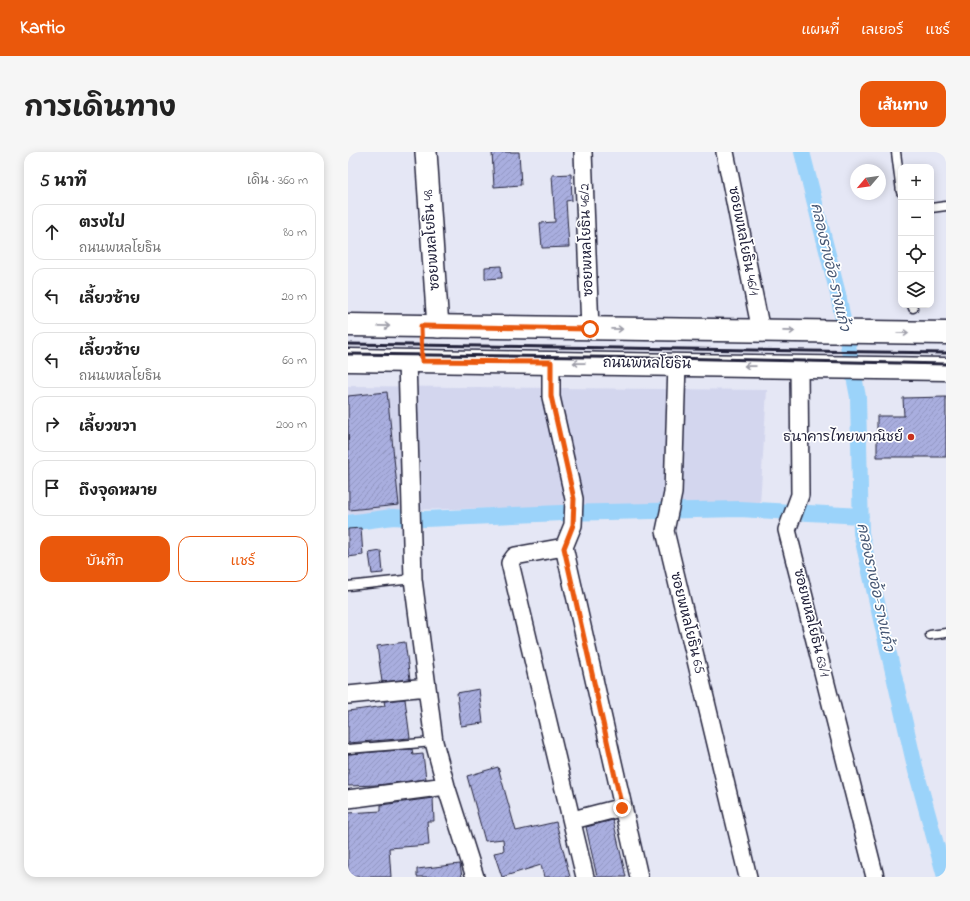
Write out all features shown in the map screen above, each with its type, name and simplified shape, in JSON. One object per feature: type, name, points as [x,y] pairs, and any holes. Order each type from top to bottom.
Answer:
[{"type":"main road","points":[[348,325],[946,333]]},
{"type":"main road","points":[[414,360],[429,327]]},
{"type":"main road","name":"ถนนพหลโยธิน","points":[[348,360],[946,369]]},
{"type":"street","name":"ซอยพหลโยธิน 48","points":[[426,152],[429,327]]},
{"type":"street","name":"ซอยพหลโยธิน 46/2","points":[[583,152],[590,329]]},
{"type":"street","name":"ซอยพหลโยธิน 46/1","points":[[725,152],[761,331]]},
{"type":"street","points":[[414,360],[410,502],[413,579],[434,742],[446,786],[475,877]]},
{"type":"street","points":[[551,362],[551,396],[574,499],[573,525],[564,548],[622,808],[639,877]]},
{"type":"street","name":"ซอยพหลโยธิน 65","points":[[677,364],[673,493],[665,531],[748,877]]},
{"type":"street","name":"ซอยพหลโยธิน 63/1","points":[[799,366],[800,495],[787,530],[876,877]]},
{"type":"street","points":[[564,548],[515,556],[510,563],[573,820],[585,877]]},
{"type":"street","points":[[348,695],[427,687]]},
{"type":"street","points":[[348,800],[446,786]]},
{"type":"street","points":[[573,820],[622,808]]},
{"type":"lane","points":[[896,152],[898,168]]},
{"type":"lane","points":[[934,208],[946,206]]},
{"type":"lane","points":[[348,586],[413,579]]},
{"type":"lane","points":[[930,635],[946,633]]},
{"type":"lane","points":[[348,750],[434,742]]},
{"type":"shaded area","points":[[348,386],[767,390],[760,504],[392,510],[348,515]]},
{"type":"building","points":[[492,152],[519,152],[521,185],[494,187]]},
{"type":"building","points":[[571,174],[572,200],[566,201],[569,247],[542,248],[540,223],[555,222],[552,175]]},
{"type":"building","points":[[501,266],[502,278],[485,279],[485,267]]},
{"type":"building","points":[[387,392],[399,505],[349,510],[348,396]]},
{"type":"building","name":"ธนาคารไทยพาณิชย์","points":[[946,397],[946,457],[877,457],[877,416],[904,416],[903,398]]},
{"type":"building","points":[[361,528],[363,555],[348,557],[348,529]]},
{"type":"building","points":[[381,551],[383,573],[372,574],[369,553]]},
{"type":"building","points":[[405,642],[410,679],[382,682],[377,646]]},
{"type":"building","points":[[479,689],[483,723],[461,726],[457,693]]},
{"type":"building","points":[[405,699],[410,738],[348,743],[348,711],[385,706],[384,701]]},
{"type":"building","points":[[412,749],[413,755],[423,754],[426,779],[378,785],[348,786],[348,754]]},
{"type":"building","points":[[498,767],[516,831],[556,822],[570,877],[544,877],[541,865],[502,877],[494,853],[504,851],[503,839],[485,841],[467,776]]},
{"type":"building","points":[[433,798],[434,821],[427,821],[429,845],[389,848],[391,877],[348,877],[348,813],[381,811],[381,805]]},
{"type":"building","points":[[613,820],[626,877],[597,877],[586,827]]},
{"type":"building","points":[[460,864],[462,877],[417,877],[417,869]]},
{"type":"waterway","name":"คลองรางอ้อ-รางแก้ว","points":[[802,152],[838,294],[858,397],[861,533],[916,771],[945,877]]},
{"type":"waterway","points":[[348,523],[393,517],[425,519],[561,513],[740,509],[861,516]]},
{"type":"railway","points":[[348,344],[946,353]]},
{"type":"railway","points":[[348,354],[670,358],[946,364]]},
{"type":"place","name":"ธนาคารไทยพาณิชย์","points":[[911,437]]},
{"type":"route","points":[[590,329],[421,326],[422,361],[551,362],[551,396],[574,499],[573,525],[564,548],[622,808]]}]
